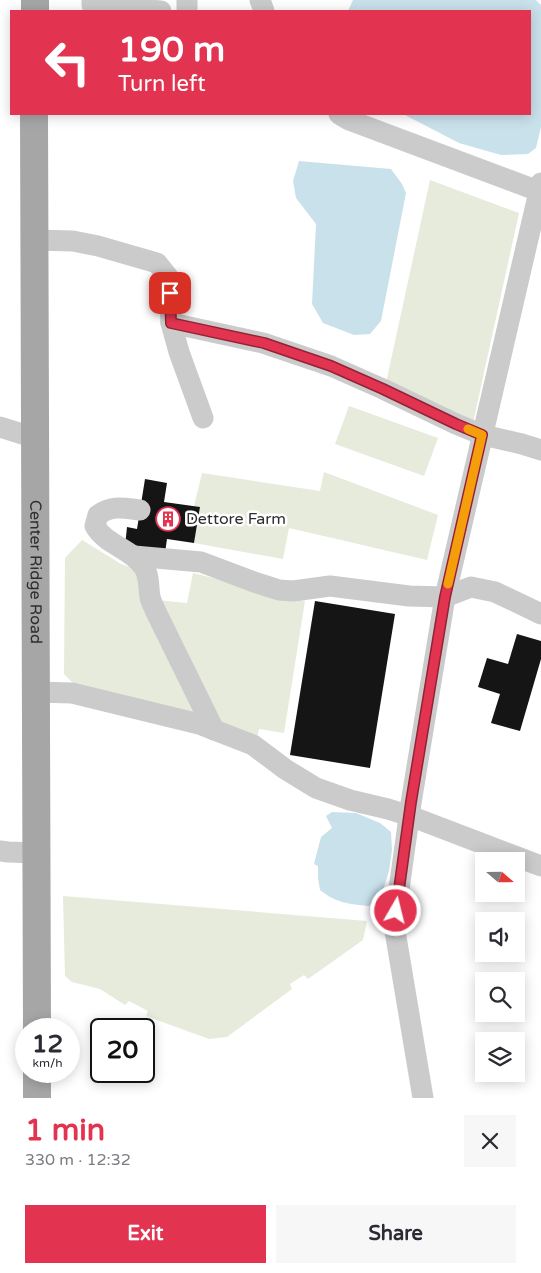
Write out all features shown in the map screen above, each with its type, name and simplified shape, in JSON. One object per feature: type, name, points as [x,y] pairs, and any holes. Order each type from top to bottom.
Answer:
[{"type":"main road","name":"Center Ridge Road","points":[[34,115],[37,1018]]},
{"type":"main road","points":[[37,1083],[37,1098]]},
{"type":"street","points":[[92,0],[92,6],[147,10]]},
{"type":"street","points":[[341,115],[358,123],[540,189],[445,597],[394,925],[423,1098]]},
{"type":"street","points":[[34,240],[73,241],[157,263],[169,278],[171,323],[179,352],[203,418]]},
{"type":"street","points":[[171,323],[264,343],[331,366],[482,435],[541,450]]},
{"type":"street","points":[[0,427],[34,438]]},
{"type":"street","points":[[140,510],[121,507],[106,509],[98,515],[95,526],[114,545],[134,556],[145,567],[149,580],[150,597],[156,612],[214,730]]},
{"type":"street","points":[[134,556],[201,562],[279,590],[293,591],[330,586],[409,596],[445,597],[471,587],[495,592],[541,614]]},
{"type":"street","points":[[36,692],[72,693],[199,724],[253,745],[285,769],[316,788],[350,800],[410,816],[541,866]]},
{"type":"street","points":[[0,851],[36,853]]},
{"type":"shaded area","points":[[430,180],[519,213],[473,423],[386,383]]},
{"type":"shaded area","points":[[349,406],[438,438],[424,476],[335,444]]},
{"type":"shaded area","points":[[324,472],[438,515],[427,560],[289,528],[283,559],[194,543],[200,508],[194,506],[202,473],[320,491]]},
{"type":"shaded area","points":[[82,540],[121,564],[141,571],[200,714],[74,684],[64,674],[65,558]]},
{"type":"shaded area","points":[[193,573],[305,601],[284,733],[259,729],[257,739],[218,725],[157,600],[187,603]]},
{"type":"shaded area","points":[[63,896],[367,921],[363,940],[308,979],[304,975],[290,984],[292,989],[227,1037],[209,1039],[146,1016],[148,1011],[129,1001],[125,1005],[100,989],[72,982],[65,976]]},
{"type":"water","points":[[353,0],[536,0],[541,5],[541,127],[536,148],[528,154],[501,155],[459,143],[405,115],[531,115],[531,10],[348,10]]},
{"type":"water","points":[[299,161],[391,169],[406,193],[381,321],[370,334],[354,335],[323,323],[312,304],[316,224],[296,198],[293,181]]},
{"type":"water","points":[[332,812],[356,813],[380,823],[391,832],[392,850],[389,871],[381,896],[369,906],[343,902],[332,898],[320,890],[318,866],[314,864],[321,837],[332,828],[326,816]]},
{"type":"building","name":"Dettore Farm","points":[[145,479],[167,483],[164,502],[200,507],[194,543],[167,539],[165,553],[125,546],[127,527],[137,529]]},
{"type":"building","points":[[315,601],[395,614],[370,768],[290,755]]},
{"type":"building","points":[[517,634],[541,641],[541,659],[520,731],[491,723],[500,694],[478,687],[487,658],[508,664]]},
{"type":"slow traffic","points":[[448,584],[482,435],[468,429]]},
{"type":"place","name":"Dettore Farm","points":[[168,519]]},
{"type":"route","points":[[170,293],[171,323],[264,343],[331,366],[482,435],[445,597],[411,802],[396,911]]}]
